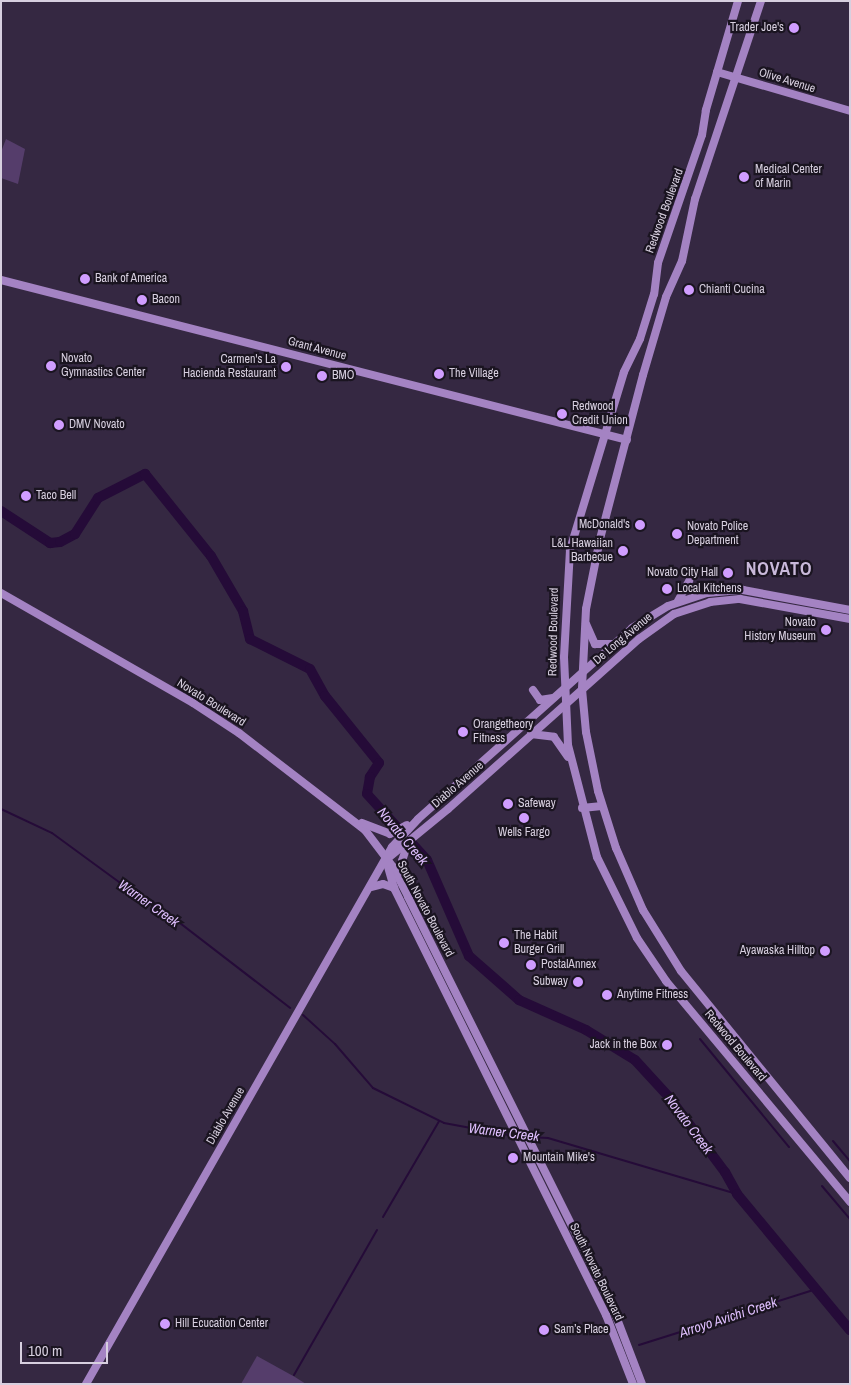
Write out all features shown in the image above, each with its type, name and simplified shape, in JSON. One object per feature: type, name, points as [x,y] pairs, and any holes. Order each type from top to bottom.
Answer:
[{"type":"main road","name":"Redwood Boulevard","points":[[738,1],[686,187],[658,263],[654,294],[640,339],[624,372],[570,550],[565,616],[565,690],[572,768],[597,857],[626,919],[666,982],[850,1202]]},
{"type":"main road","name":"Redwood Boulevard","points":[[760,1],[737,77],[695,199],[682,261],[666,297],[592,571],[585,620],[582,689],[590,757],[602,806],[616,848],[642,910],[681,971],[850,1178]]},
{"type":"main road","name":"Olive Avenue","points":[[717,72],[850,111]]},
{"type":"main road","name":"Grant Avenue","points":[[1,280],[627,440]]},
{"type":"main road","points":[[676,602],[689,581]]},
{"type":"main road","name":"De Long Avenue","points":[[565,690],[644,619],[676,602],[696,596],[753,591],[850,610]]},
{"type":"main road","name":"Novato Boulevard","points":[[1,593],[193,703],[355,819],[386,860]]},
{"type":"main road","points":[[696,596],[699,605]]},
{"type":"main road","name":"De Long Avenue","points":[[566,703],[652,628],[674,614],[699,605],[725,600],[753,600],[850,619]]},
{"type":"main road","points":[[585,620],[588,633],[596,644],[617,644]]},
{"type":"main road","points":[[533,690],[540,700],[555,698]]},
{"type":"main road","name":"Diablo Avenue","points":[[86,1384],[398,836],[565,690]]},
{"type":"main road","name":"Diablo Avenue","points":[[386,860],[448,809],[566,703]]},
{"type":"main road","points":[[532,734],[556,738],[572,768]]},
{"type":"main road","points":[[503,743],[512,752]]},
{"type":"main road","points":[[448,809],[446,802],[453,789]]},
{"type":"main road","points":[[582,808],[602,806]]},
{"type":"main road","points":[[355,819],[376,831],[398,836]]},
{"type":"main road","points":[[407,844],[402,867],[408,897]]},
{"type":"main road","name":"South Novato Boulevard","points":[[386,860],[394,888],[606,1315],[633,1384]]},
{"type":"main road","name":"South Novato Boulevard","points":[[386,860],[408,897],[614,1311],[642,1384]]},
{"type":"main road","points":[[371,886],[383,884],[394,888]]},
{"type":"shaded area","points":[[6,139],[25,149],[18,184],[1,178],[1,152]]},
{"type":"shaded area","points":[[257,1356],[295,1377],[306,1384],[241,1384]]},
{"type":"waterway","name":"Novato Creek","points":[[1,511],[50,543],[60,542],[75,534],[98,498],[145,474],[211,556],[243,611],[250,639],[310,669],[325,696],[379,763],[370,777],[367,794],[427,860],[469,956],[519,1000],[586,1030],[635,1060],[669,1097],[725,1172],[737,1194],[850,1330]]},
{"type":"waterway","name":"Warner Creek","points":[[1,809],[52,833],[119,882],[150,900],[290,1008]]},
{"type":"waterway","name":"Warner Creek","points":[[303,1015],[335,1044],[373,1088],[444,1123],[514,1136]]},
{"type":"waterway","points":[[700,1039],[789,1147]]},
{"type":"waterway","points":[[383,1217],[439,1121]]},
{"type":"waterway","name":"Warner Creek","points":[[529,1137],[548,1138],[737,1194]]},
{"type":"waterway","points":[[833,1141],[850,1161]]},
{"type":"waterway","points":[[822,1186],[850,1219]]},
{"type":"waterway","points":[[294,1375],[377,1230]]},
{"type":"waterway","name":"Arroyo Avichi Creek","points":[[639,1345],[817,1289]]},
{"type":"place","name":"Trader Joe's","points":[[794,28]]},
{"type":"place","name":"Medical Center of Marin","points":[[744,177]]},
{"type":"place","name":"Bank of America","points":[[85,279]]},
{"type":"place","name":"Chianti Cucina","points":[[689,290]]},
{"type":"place","name":"Bacon","points":[[142,300]]},
{"type":"place","name":"Novato Gymnastics Center","points":[[51,366]]},
{"type":"place","name":"Carmen's La Hacienda Restaurant","points":[[286,367]]},
{"type":"place","name":"The Village","points":[[439,374]]},
{"type":"place","name":"BMO","points":[[322,376]]},
{"type":"place","name":"Redwood Credit Union","points":[[562,414]]},
{"type":"place","name":"DMV Novato","points":[[59,425]]},
{"type":"place","name":"Taco Bell","points":[[26,496]]},
{"type":"place","name":"McDonald's","points":[[640,525]]},
{"type":"place","name":"Novato Police Department","points":[[677,534]]},
{"type":"place","name":"L&L Hawaiian Barbecue","points":[[623,551]]},
{"type":"place","name":"Novato City Hall","points":[[728,573]]},
{"type":"place","name":"Local Kitchens","points":[[667,589]]},
{"type":"place","name":"Novato History Museum","points":[[826,630]]},
{"type":"place","name":"Orangetheory Fitness","points":[[463,732]]},
{"type":"place","name":"Safeway","points":[[508,804]]},
{"type":"place","name":"Wells Fargo","points":[[524,818]]},
{"type":"place","name":"The Habit Burger Grill","points":[[504,943]]},
{"type":"place","name":"Ayawaska Hilltop","points":[[825,951]]},
{"type":"place","name":"PostalAnnex","points":[[531,965]]},
{"type":"place","name":"Subway","points":[[578,982]]},
{"type":"place","name":"Anytime Fitness","points":[[607,995]]},
{"type":"place","name":"Jack in the Box","points":[[667,1045]]},
{"type":"place","name":"Mountain Mike's","points":[[513,1158]]},
{"type":"place","name":"Hill Ecucation Center","points":[[165,1324]]},
{"type":"place","name":"Sam’s Place","points":[[544,1330]]},
{"type":"district","name":"NOVATO","points":[[779,569]]}]
